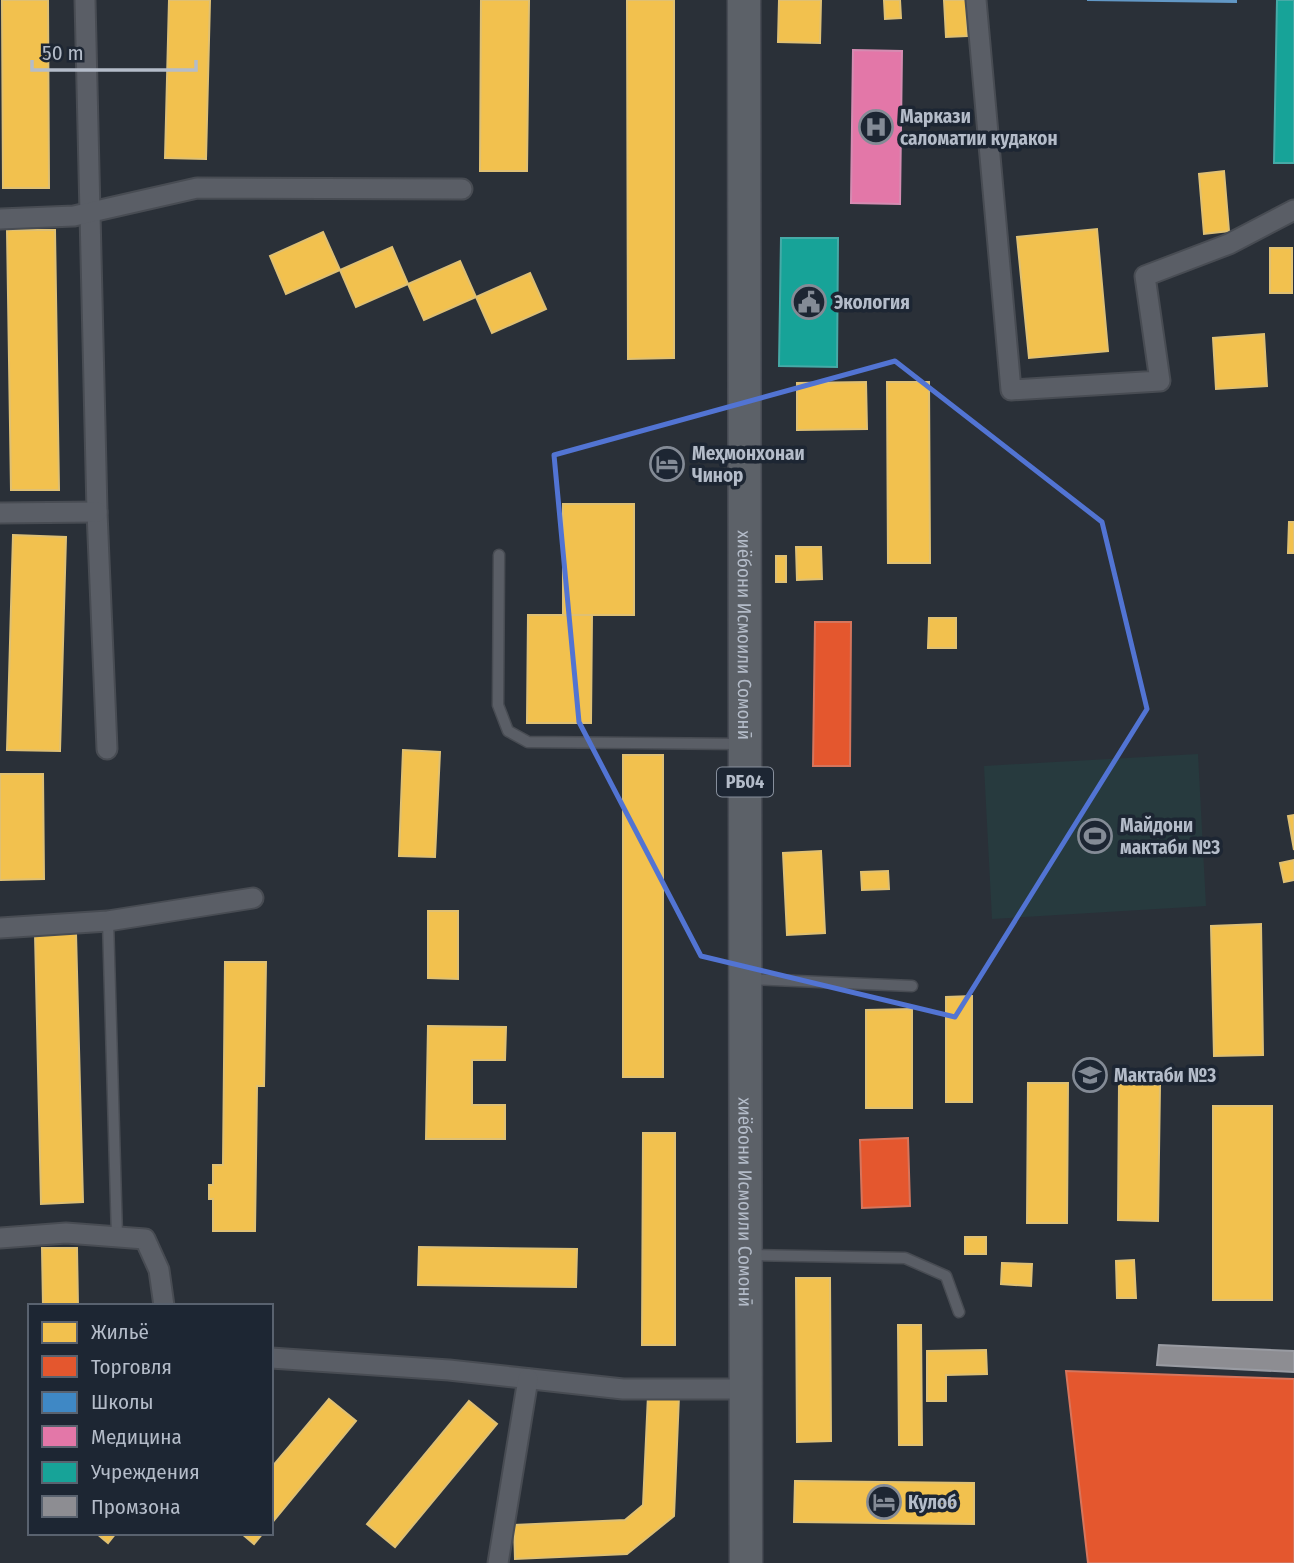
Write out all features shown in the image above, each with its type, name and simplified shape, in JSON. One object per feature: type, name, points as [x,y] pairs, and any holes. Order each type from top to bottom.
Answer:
[{"type":"main road","name":"хиёбони Исмоили Сомонӣ","points":[[744,0],[746,1563]]},
{"type":"street","points":[[85,0],[97,512],[107,749]]},
{"type":"street","points":[[976,0],[1011,390],[1160,381],[1145,276],[1229,244],[1294,210]]},
{"type":"street","points":[[0,219],[74,216],[197,188],[462,189]]},
{"type":"street","points":[[0,513],[97,512]]},
{"type":"street","points":[[0,928],[108,921],[253,898]]},
{"type":"street","points":[[0,1238],[66,1233],[145,1240],[159,1270],[164,1304]]},
{"type":"street","points":[[273,1358],[449,1370],[623,1389],[746,1389]]},
{"type":"street","points":[[498,1563],[528,1378]]},
{"type":"lane","points":[[499,555],[498,705],[508,731],[528,742],[745,744]]},
{"type":"lane","points":[[108,921],[117,1237]]},
{"type":"lane","points":[[745,978],[912,986]]},
{"type":"lane","points":[[746,1255],[905,1258],[946,1276],[959,1312]]},
{"type":"highlighted area","points":[[895,361],[1102,522],[1147,709],[955,1017],[701,956],[579,722],[554,455]]},
{"type":"green space","name":"Майдони мактаби №3","points":[[1198,754],[1206,906],[992,919],[984,766]]},
{"type":"building: Жильё","points":[[2,0],[48,0],[49,188],[3,188]]},
{"type":"building: Жильё","points":[[169,0],[210,0],[206,159],[165,158]]},
{"type":"building: Жильё","points":[[481,0],[529,0],[527,171],[480,171]]},
{"type":"building: Жильё","points":[[627,0],[674,0],[674,358],[628,359]]},
{"type":"building: Жильё","points":[[779,0],[821,0],[820,43],[778,42]]},
{"type":"building: Жильё","points":[[884,0],[900,0],[901,18],[885,19]]},
{"type":"building: Жильё","points":[[944,0],[966,0],[967,36],[946,37]]},
{"type":"building: Жильё","points":[[1224,171],[1229,231],[1204,234],[1199,174]]},
{"type":"building: Жильё","points":[[1097,229],[1108,351],[1029,358],[1017,237]]},
{"type":"building: Жильё","points":[[7,230],[55,230],[59,490],[11,490]]},
{"type":"building: Жильё","points":[[323,232],[340,270],[286,294],[270,256]]},
{"type":"building: Жильё","points":[[392,247],[408,284],[356,307],[340,270]]},
{"type":"building: Жильё","points":[[1270,248],[1292,248],[1292,293],[1270,293]]},
{"type":"building: Жильё","points":[[460,261],[476,297],[424,320],[408,284]]},
{"type":"building: Жильё","points":[[530,273],[546,309],[492,333],[476,297]]},
{"type":"building: Жильё","points":[[1264,334],[1267,386],[1216,389],[1213,338]]},
{"type":"building: Жильё","points":[[866,382],[867,429],[797,430],[797,383]]},
{"type":"building: Жильё","points":[[887,382],[929,382],[930,563],[888,563]]},
{"type":"building: Жильё","points":[[563,504],[634,504],[634,615],[563,615]]},
{"type":"building: Жильё","points":[[1289,522],[1294,522],[1294,553],[1288,553]]},
{"type":"building: Жильё","points":[[13,535],[66,537],[60,751],[7,750]]},
{"type":"building: Жильё","points":[[796,547],[821,547],[822,579],[797,580]]},
{"type":"building: Жильё","points":[[776,556],[786,556],[786,582],[776,582]]},
{"type":"building: Жильё","points":[[528,615],[592,615],[591,723],[527,723]]},
{"type":"building: Жильё","points":[[929,618],[956,618],[956,648],[928,648]]},
{"type":"building: Жильё","points":[[403,750],[440,752],[435,857],[399,856]]},
{"type":"building: Жильё","points":[[623,755],[663,755],[663,1077],[623,1077]]},
{"type":"building: Жильё","points":[[0,774],[43,774],[44,879],[0,880]]},
{"type":"building: Жильё","points":[[1294,815],[1294,850],[1288,816]]},
{"type":"building: Жильё","points":[[821,851],[825,933],[787,935],[783,853]]},
{"type":"building: Жильё","points":[[1294,860],[1294,880],[1284,882],[1280,863]]},
{"type":"building: Жильё","points":[[888,871],[889,889],[862,890],[861,872]]},
{"type":"building: Жильё","points":[[428,911],[458,911],[458,979],[428,978]]},
{"type":"building: Жильё","points":[[1261,924],[1263,1055],[1214,1056],[1211,926]]},
{"type":"building: Жильё","points":[[76,933],[83,1202],[41,1204],[35,934]]},
{"type":"building: Жильё","points":[[225,962],[266,962],[264,1086],[257,1086],[255,1231],[213,1231],[213,1199],[209,1199],[209,1185],[213,1185],[213,1165],[223,1165]]},
{"type":"building: Жильё","points":[[972,996],[972,1102],[946,1102],[946,997]]},
{"type":"building: Жильё","points":[[912,1009],[912,1108],[866,1108],[866,1010]]},
{"type":"building: Жильё","points":[[428,1026],[506,1027],[505,1060],[472,1060],[472,1105],[505,1105],[505,1139],[426,1139]]},
{"type":"building: Жильё","points":[[1028,1083],[1068,1083],[1067,1223],[1027,1223]]},
{"type":"building: Жильё","points":[[1119,1084],[1160,1085],[1158,1221],[1118,1220]]},
{"type":"building: Жильё","points":[[1213,1106],[1272,1106],[1272,1300],[1213,1300]]},
{"type":"building: Жильё","points":[[643,1133],[675,1133],[675,1345],[642,1345]]},
{"type":"building: Жильё","points":[[965,1237],[986,1237],[986,1254],[965,1254]]},
{"type":"building: Жильё","points":[[419,1247],[577,1249],[576,1287],[418,1285]]},
{"type":"building: Жильё","points":[[42,1248],[77,1248],[78,1304],[43,1304]]},
{"type":"building: Жильё","points":[[1134,1260],[1136,1298],[1117,1298],[1116,1261]]},
{"type":"building: Жильё","points":[[1002,1263],[1032,1264],[1031,1286],[1001,1284]]},
{"type":"building: Жильё","points":[[796,1278],[830,1278],[831,1441],[797,1442]]},
{"type":"building: Жильё","points":[[898,1325],[921,1325],[922,1445],[899,1445]]},
{"type":"building: Жильё","points":[[986,1350],[987,1374],[946,1375],[946,1401],[927,1401],[927,1351]]},
{"type":"building: Жильё","points":[[648,1395],[679,1396],[674,1516],[627,1554],[515,1559],[514,1525],[625,1520],[643,1505]]},
{"type":"building: Жильё","points":[[329,1399],[356,1421],[273,1522],[273,1466]]},
{"type":"building: Жильё","points":[[469,1401],[497,1424],[395,1547],[367,1524]]},
{"type":"building: Жильё","name":"Кулоб","points":[[795,1481],[974,1483],[974,1524],[794,1522]]},
{"type":"building: Жильё","points":[[98,1535],[114,1535],[108,1543]]},
{"type":"building: Жильё","points":[[243,1535],[261,1535],[254,1544]]},
{"type":"building: Торговля","points":[[815,622],[851,622],[850,766],[813,766]]},
{"type":"building: Торговля","points":[[908,1138],[910,1206],[862,1208],[860,1140]]},
{"type":"building: Торговля","points":[[1066,1371],[1294,1379],[1294,1563],[1088,1563]]},
{"type":"building: Школы","points":[[1087,0],[1236,0],[1236,2]]},
{"type":"building: Медицина","name":"Маркази саломатии кудакон","points":[[853,50],[902,51],[900,204],[851,203]]},
{"type":"building: Учреждения","points":[[1277,0],[1294,0],[1294,163],[1274,163]]},
{"type":"building: Учреждения","name":"Экология","points":[[781,238],[838,238],[837,367],[779,366]]},
{"type":"building: Промзона","points":[[1159,1345],[1294,1351],[1294,1372],[1157,1365]]},
{"type":"place","name":"Маркази саломатии кудакон","points":[[876,127]]},
{"type":"place","name":"Экология","points":[[809,302]]},
{"type":"place","name":"Меҳмонхонаи Чинор","points":[[667,464]]},
{"type":"place","name":"Майдони мактаби №3","points":[[1095,836]]},
{"type":"place","name":"Мактаби №3","points":[[1090,1075]]},
{"type":"place","name":"Кулоб","points":[[884,1502]]}]
